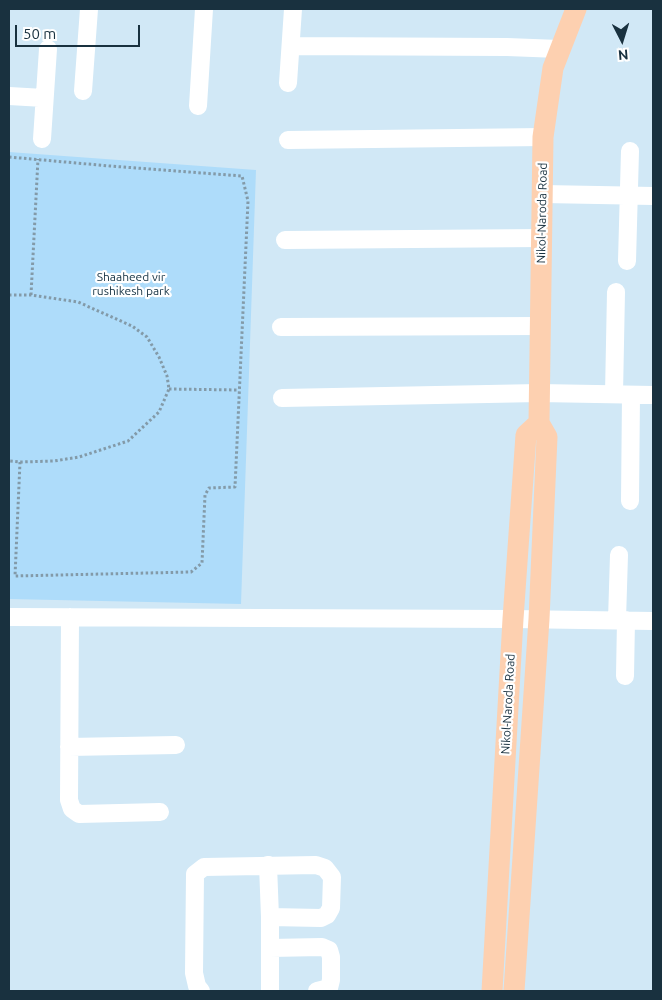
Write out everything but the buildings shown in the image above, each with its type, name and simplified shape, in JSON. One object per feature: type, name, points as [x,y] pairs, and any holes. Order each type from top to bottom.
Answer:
[{"type":"main road","name":"Nikol-Naroda Road","points":[[514,991],[539,619],[548,437],[539,423],[543,137],[553,68],[571,15]]},
{"type":"main road","name":"Nikol-Naroda Road","points":[[492,991],[513,619],[526,435],[539,423]]},
{"type":"street","points":[[83,91],[89,9]]},
{"type":"street","points":[[198,106],[204,9]]},
{"type":"street","points":[[288,83],[293,9]]},
{"type":"street","points":[[291,46],[498,46],[559,49]]},
{"type":"street","points":[[42,139],[48,49]]},
{"type":"street","points":[[9,96],[44,98]]},
{"type":"street","points":[[288,140],[543,137]]},
{"type":"street","points":[[628,261],[630,151]]},
{"type":"street","points":[[543,194],[653,196]]},
{"type":"street","points":[[285,240],[542,238]]},
{"type":"street","points":[[616,292],[630,501]]},
{"type":"street","points":[[281,327],[541,326]]},
{"type":"street","points":[[282,398],[539,393],[653,395]]},
{"type":"street","points":[[619,555],[625,676]]},
{"type":"street","points":[[9,617],[653,621]]},
{"type":"street","points":[[70,617],[69,800],[72,809],[80,814],[160,812]]},
{"type":"street","points":[[69,747],[176,745]]},
{"type":"street","points":[[268,865],[270,991]]},
{"type":"street","points":[[201,991],[197,986],[194,973],[195,874],[204,867],[316,865],[325,868],[332,877],[331,908],[327,915],[321,918],[270,917]]},
{"type":"street","points":[[270,948],[322,947],[329,950],[331,957],[331,980],[328,988],[317,991]]},
{"type":"path","points":[[9,157],[242,176],[248,201],[235,487],[209,488],[204,494],[202,564],[191,572],[15,576],[20,462]]},
{"type":"path","points":[[31,295],[38,160]]},
{"type":"path","points":[[9,295],[31,295],[78,302],[132,326],[147,337],[160,357],[167,376],[169,389],[159,412],[128,441],[79,457],[54,461],[9,461]]},
{"type":"path","points":[[169,389],[239,390]]},
{"type":"green space","name":"Shaaheed vir rushikesh park","points":[[9,152],[256,170],[241,604],[9,599]]}]
